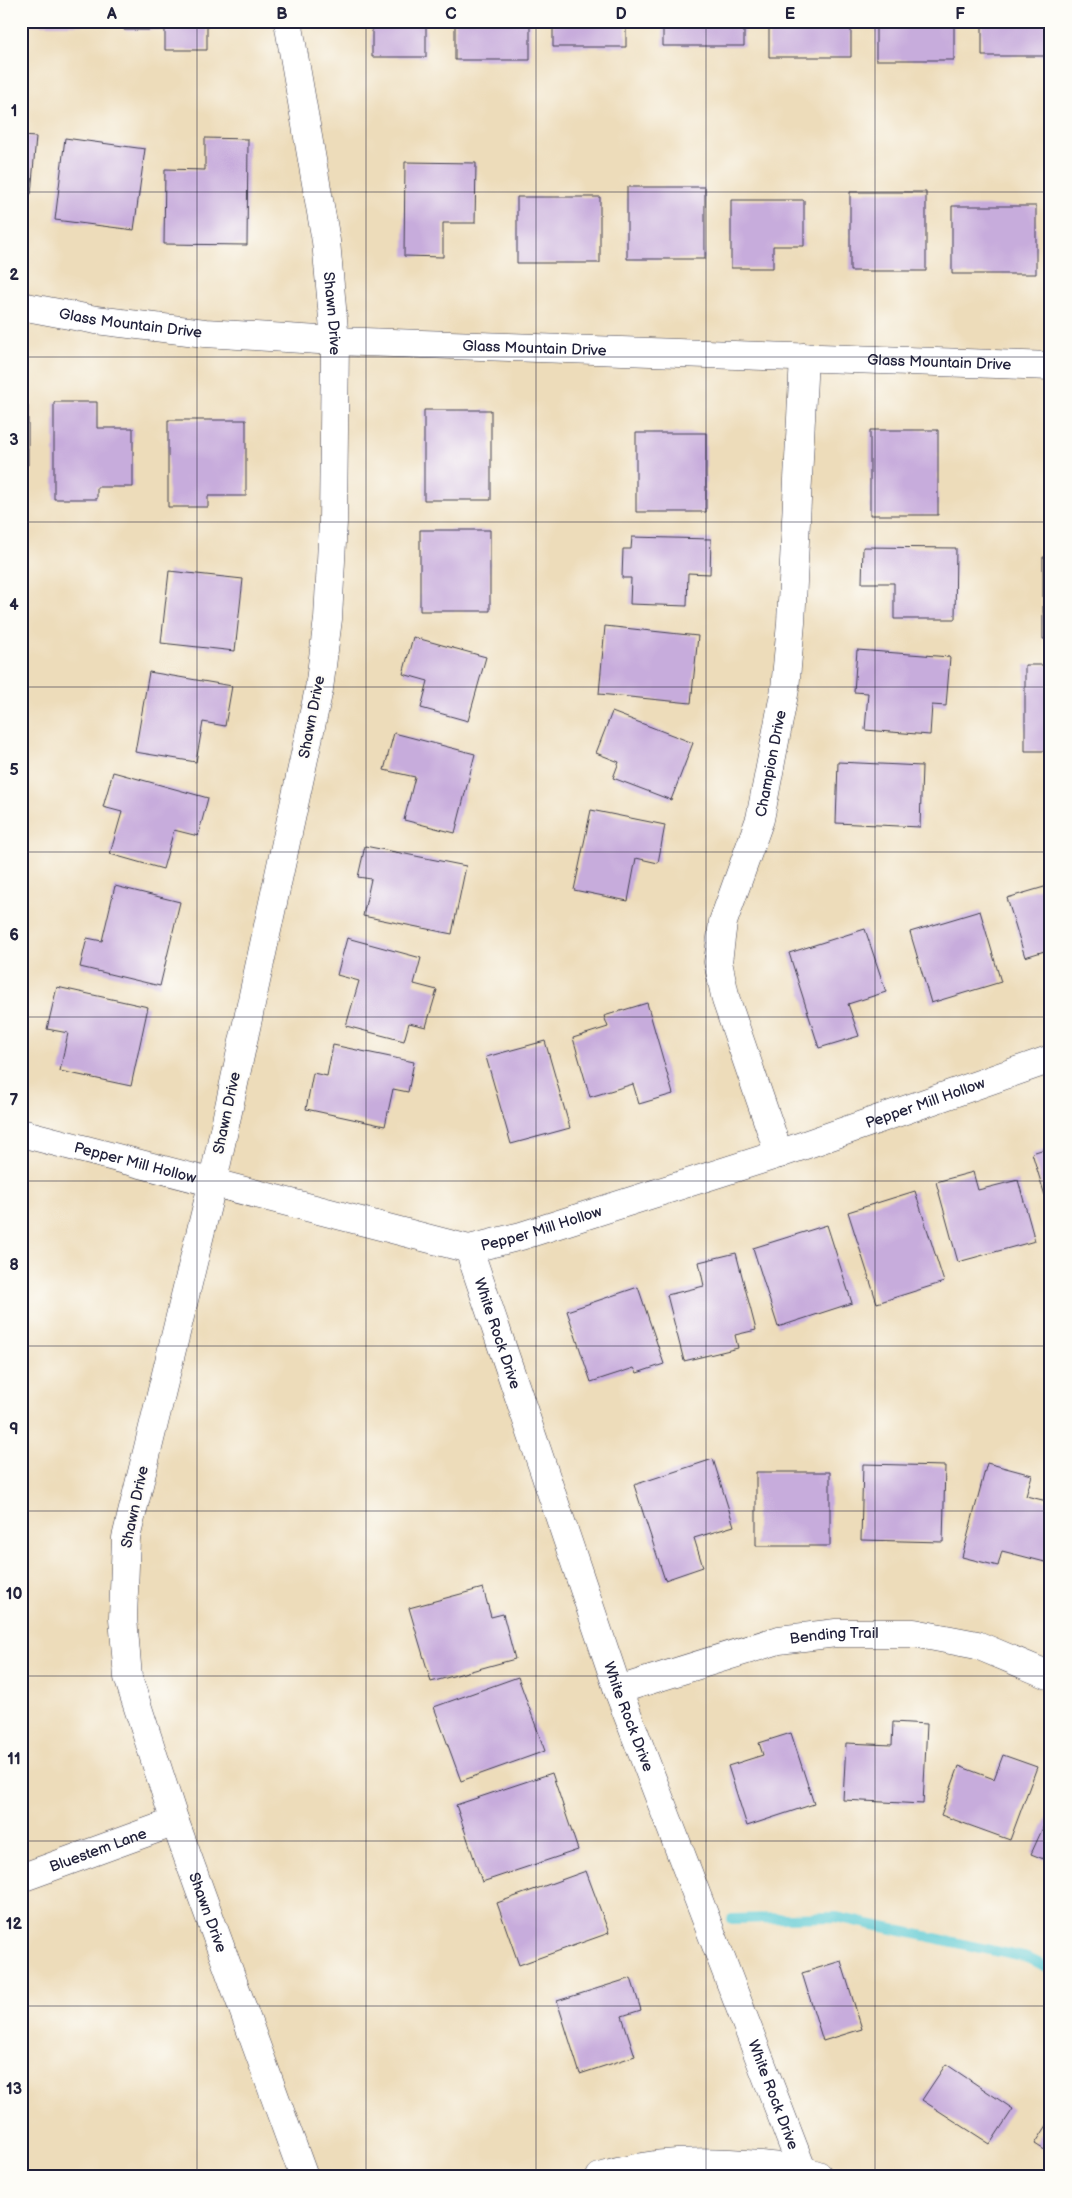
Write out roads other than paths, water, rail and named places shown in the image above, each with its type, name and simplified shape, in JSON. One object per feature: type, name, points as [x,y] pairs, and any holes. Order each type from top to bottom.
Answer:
[{"type":"street","name":"Shawn Drive","points":[[288,21],[326,240],[334,340],[333,522],[328,618],[319,689],[213,1181],[126,1538],[123,1618],[128,1677],[175,1822],[304,2177]]},
{"type":"street","name":"Glass Mountain Drive","points":[[21,306],[96,320],[196,332],[334,340],[1051,366]]},
{"type":"street","name":"Champion Drive","points":[[779,1154],[726,1000],[718,962],[723,922],[760,819],[785,689],[791,623],[804,357]]},
{"type":"street","name":"Pepper Mill Hollow","points":[[21,1133],[213,1181],[469,1249],[521,1236],[779,1154],[1051,1059]]},
{"type":"street","name":"White Rock Drive","points":[[469,1249],[618,1690],[810,2174]]},
{"type":"street","name":"Bending Trail","points":[[618,1690],[779,1640],[836,1633],[914,1633],[977,1645],[1051,1676]]},
{"type":"street","name":"Bluestem Lane","points":[[21,1878],[175,1822]]},
{"type":"street","points":[[600,2177],[633,2166],[711,2160],[810,2174]]},
{"type":"waterway","points":[[732,1919],[836,1917],[1028,1958],[1051,1969]]}]
